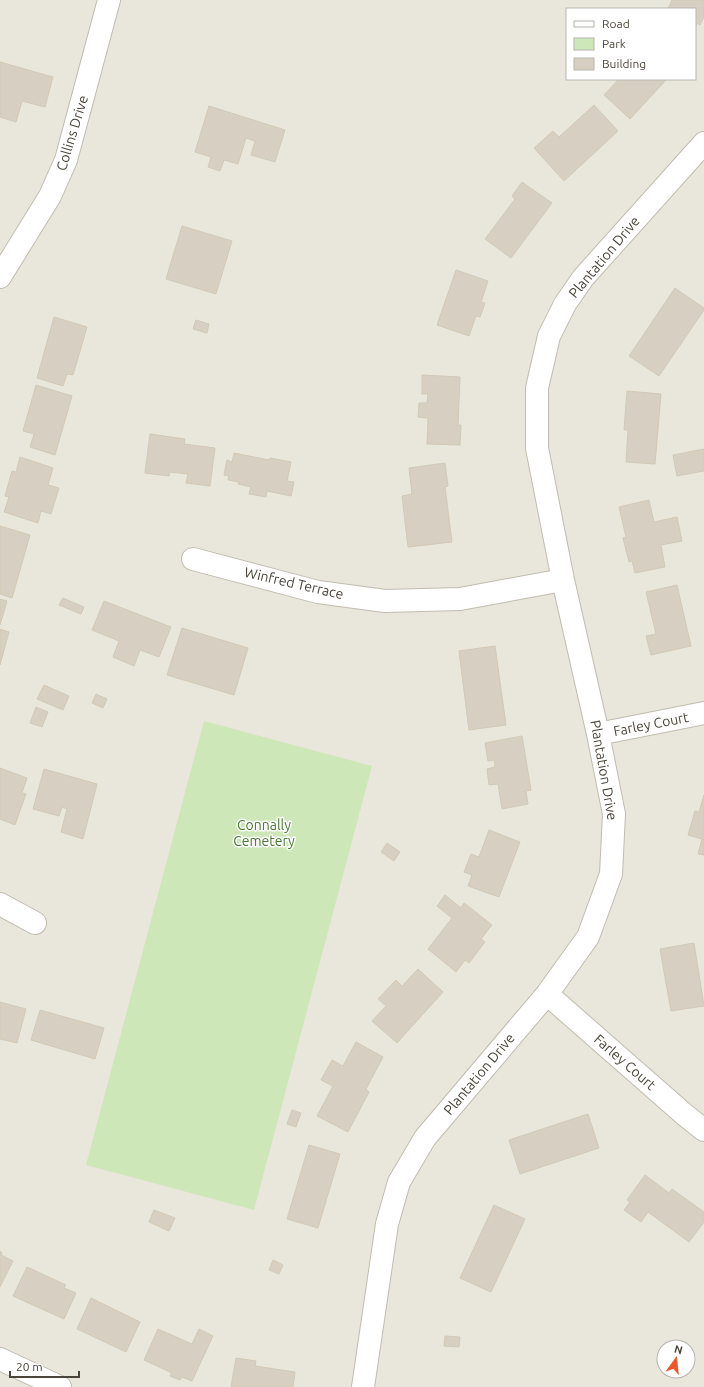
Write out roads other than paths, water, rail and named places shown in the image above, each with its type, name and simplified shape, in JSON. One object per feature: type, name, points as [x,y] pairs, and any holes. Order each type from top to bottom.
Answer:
[{"type":"street","name":"Collins Drive","points":[[0,277],[50,196],[66,160],[109,0]]},
{"type":"street","name":"Plantation Drive","points":[[363,1387],[387,1224],[399,1182],[425,1138],[547,994],[588,937],[611,874],[614,814],[598,734],[563,580],[537,448],[537,388],[549,336],[565,304],[583,278],[704,143]]},
{"type":"street","name":"Winfred Terrace","points":[[193,559],[318,592],[385,601],[460,598],[563,580]]},
{"type":"street","name":"Farley Court","points":[[598,734],[704,713]]},
{"type":"street","points":[[0,904],[35,923]]},
{"type":"street","name":"Farley Court","points":[[547,994],[704,1130]]},
{"type":"street","points":[[0,1358],[60,1387]]},
{"type":"park label","name":"Connally Cemetery","points":[[264,834]]}]
